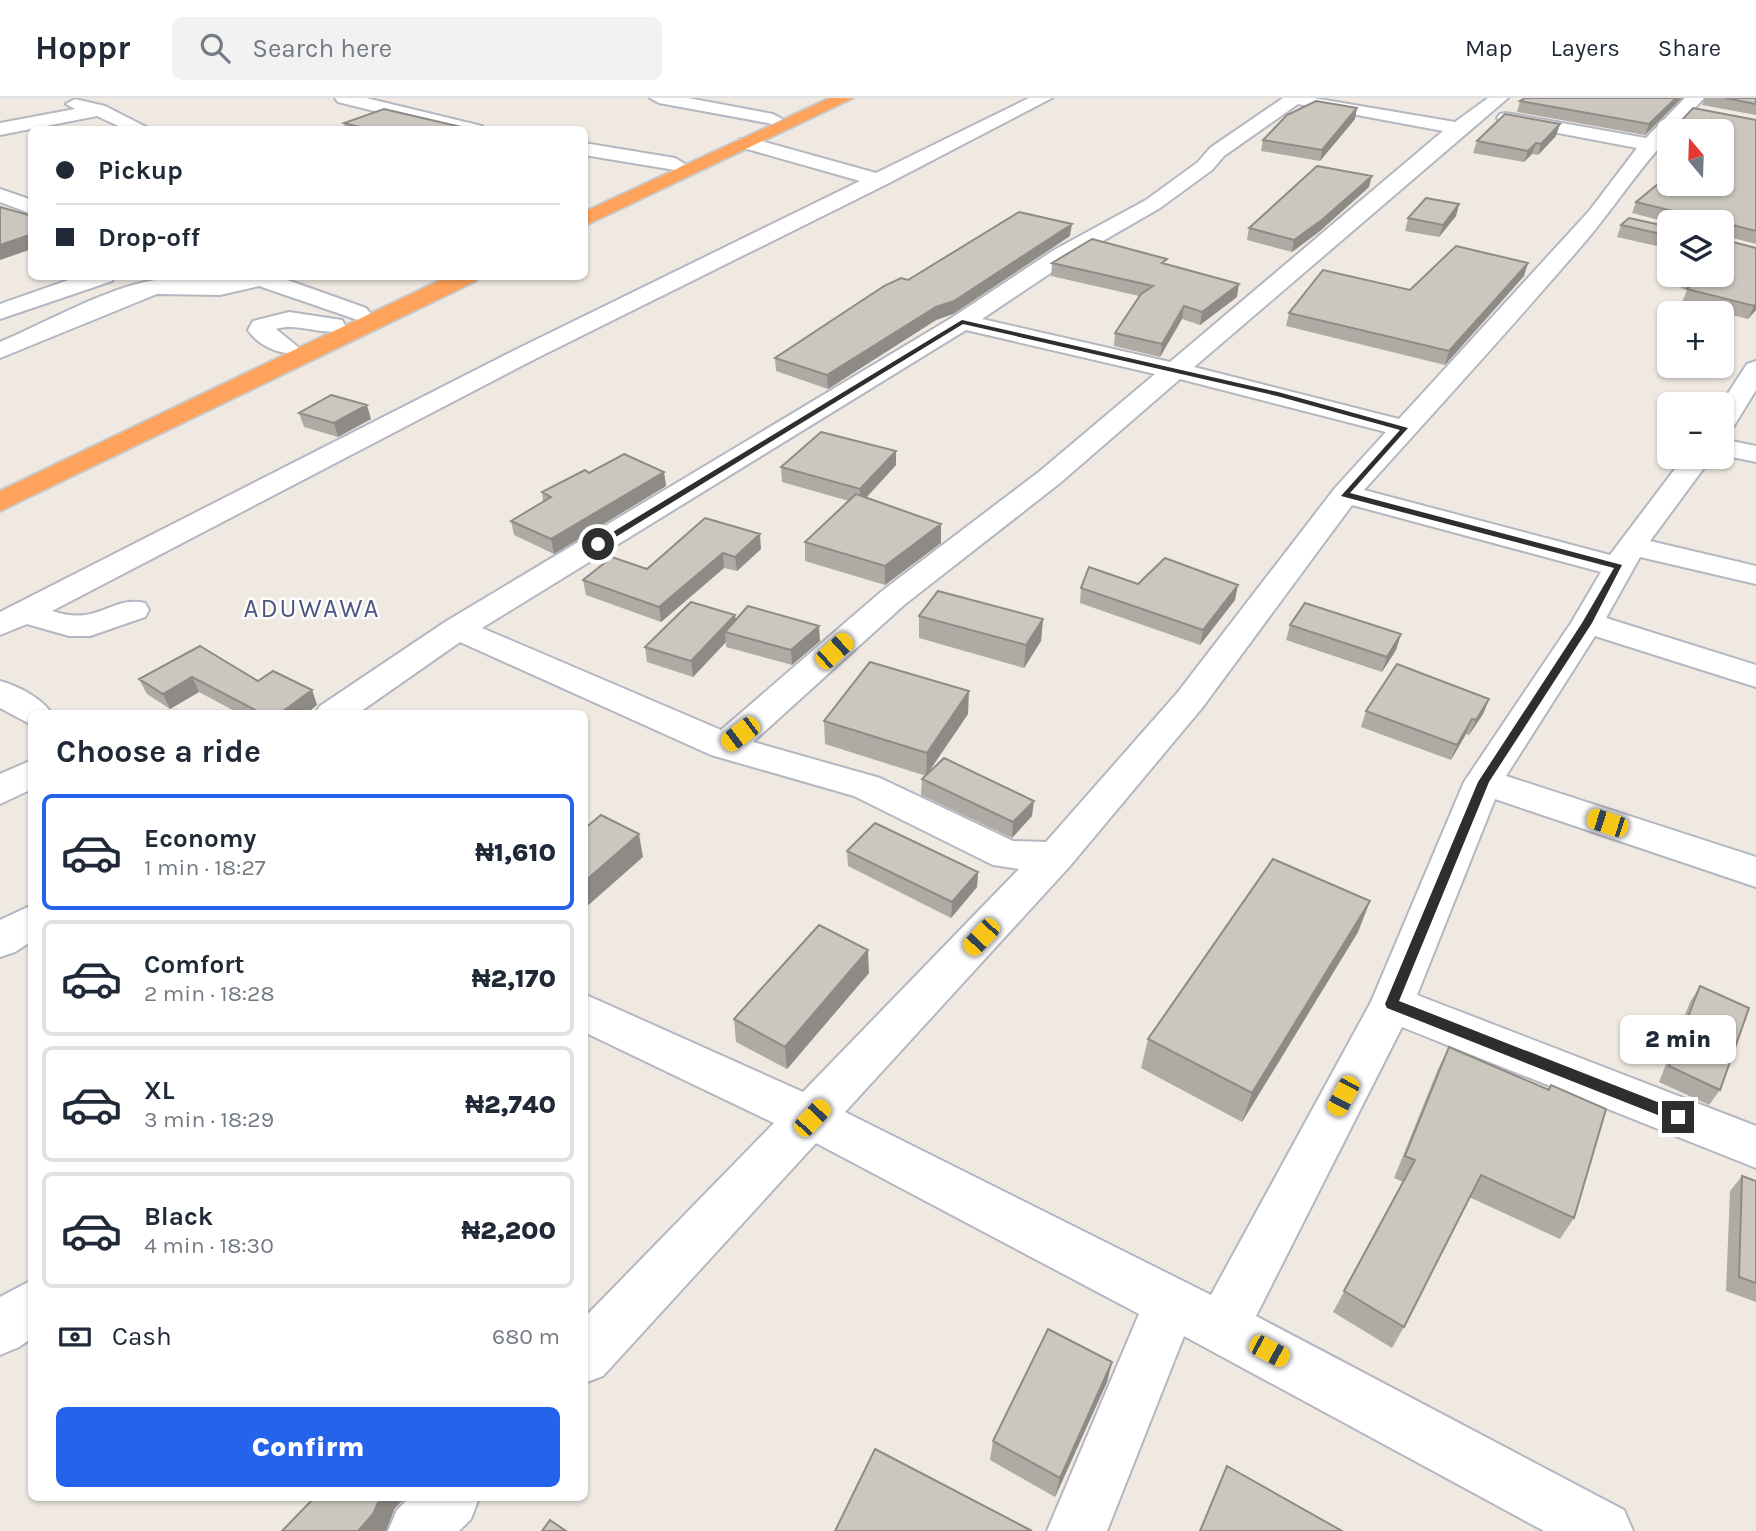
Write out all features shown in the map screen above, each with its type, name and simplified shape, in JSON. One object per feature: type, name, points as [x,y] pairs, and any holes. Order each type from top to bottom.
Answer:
[{"type":"highway","points":[[588,204],[819,98]]},
{"type":"highway","points":[[588,218],[844,98]]},
{"type":"highway","points":[[0,482],[428,280]]},
{"type":"highway","points":[[0,502],[460,280]]},
{"type":"street","points":[[49,98],[99,110],[134,126]]},
{"type":"street","points":[[344,98],[459,126]]},
{"type":"street","points":[[659,98],[774,119]]},
{"type":"street","points":[[13,618],[526,354],[1043,98]]},
{"type":"street","points":[[339,710],[457,629],[962,322],[1062,255],[1153,204],[1205,166],[1217,152],[1294,99],[1479,113],[1651,145]]},
{"type":"street","points":[[588,1353],[1056,856],[1190,700],[1345,494],[1609,217],[1632,164],[1697,107]]},
{"type":"street","points":[[0,129],[99,110]]},
{"type":"street","points":[[724,746],[756,722],[893,598],[1051,477],[1173,369],[1321,248],[1479,113]]},
{"type":"street","points":[[747,143],[880,180]]},
{"type":"street","points":[[588,150],[675,164]]},
{"type":"street","points":[[0,195],[28,206]]},
{"type":"street","points":[[0,312],[92,280]]},
{"type":"street","points":[[0,351],[138,291],[157,287],[220,288],[250,280]]},
{"type":"street","points":[[263,280],[358,313]]},
{"type":"street","points":[[962,322],[1304,400],[1405,429]]},
{"type":"street","points":[[1734,404],[1756,369]]},
{"type":"street","points":[[1734,449],[1756,454]]},
{"type":"street","points":[[1223,1327],[1392,1004],[1483,782],[1587,623],[1625,556],[1689,469]]},
{"type":"street","points":[[1345,494],[1625,556],[1756,575]]},
{"type":"street","points":[[13,618],[74,629],[97,626],[133,610]]},
{"type":"street","points":[[1587,623],[1756,676]]},
{"type":"street","points":[[457,629],[724,746],[867,787],[1007,855],[1056,856]]},
{"type":"street","points":[[0,692],[28,710]]},
{"type":"street","points":[[0,790],[28,774]]},
{"type":"street","points":[[1483,782],[1756,872]]},
{"type":"street","points":[[0,942],[28,923]]},
{"type":"street","points":[[1392,1004],[1756,1147]]},
{"type":"street","points":[[588,1014],[812,1118],[1016,1220],[1170,1304],[1223,1327],[1603,1531]]},
{"type":"street","points":[[1077,1531],[1170,1304]]},
{"type":"street","points":[[0,1329],[28,1308]]},
{"type":"street","points":[[418,1531],[447,1501]]},
{"type":"building","points":[[1525,98],[1676,98],[1649,124],[1520,101]]},
{"type":"building","points":[[1725,98],[1756,98],[1756,104]]},
{"type":"building","points":[[1316,101],[1357,108],[1322,150],[1263,140],[1287,115]]},
{"type":"building","points":[[1693,108],[1756,120],[1756,231],[1734,225],[1734,210],[1669,210],[1636,202],[1657,185],[1657,196],[1734,196],[1734,119],[1683,119]]},
{"type":"building","points":[[384,109],[457,126],[356,126],[344,123]]},
{"type":"building","points":[[1505,114],[1560,124],[1541,144],[1536,143],[1528,151],[1477,141]]},
{"type":"building","points":[[1317,166],[1372,176],[1323,219],[1294,240],[1249,228]]},
{"type":"building","points":[[1426,198],[1459,204],[1443,225],[1408,218]]},
{"type":"building","points":[[0,207],[28,215],[28,235],[0,245]]},
{"type":"building","points":[[1019,212],[1072,224],[954,301],[936,307],[827,375],[775,358],[884,286],[901,278],[908,280]]},
{"type":"building","points":[[1629,218],[1657,224],[1657,233],[1621,225]]},
{"type":"building","points":[[1092,239],[1167,259],[1162,263],[1239,284],[1202,312],[1184,306],[1162,344],[1115,333],[1141,294],[1153,286],[1052,263]]},
{"type":"building","points":[[1734,242],[1756,248],[1754,306],[1687,289],[1734,287]]},
{"type":"building","points":[[1456,246],[1528,263],[1449,351],[1289,313],[1323,270],[1410,290]]},
{"type":"building","points":[[331,395],[367,405],[334,423],[299,413]]},
{"type":"building","points":[[821,432],[896,451],[860,489],[781,467]]},
{"type":"building","points":[[624,454],[664,472],[551,539],[511,521],[551,497],[542,492],[585,470],[589,473]]},
{"type":"building","points":[[856,494],[941,524],[885,566],[805,542]]},
{"type":"building","points":[[705,518],[760,534],[735,557],[723,553],[659,607],[583,580],[612,557],[647,569]]},
{"type":"building","points":[[1165,558],[1238,585],[1203,630],[1081,588],[1089,567],[1138,584]]},
{"type":"building","points":[[938,591],[1043,619],[1026,645],[919,616]]},
{"type":"building","points":[[691,602],[735,615],[691,661],[645,647]]},
{"type":"building","points":[[1305,603],[1401,634],[1387,657],[1290,625]]},
{"type":"building","points":[[748,606],[819,626],[791,650],[725,632]]},
{"type":"building","points":[[200,646],[258,681],[273,671],[312,690],[284,710],[255,710],[192,677],[163,694],[139,679]]},
{"type":"building","points":[[870,662],[969,691],[927,753],[824,721]]},
{"type":"building","points":[[1397,664],[1489,699],[1476,720],[1472,719],[1457,745],[1366,711]]},
{"type":"building","points":[[944,758],[1034,801],[1013,822],[922,779]]},
{"type":"building","points":[[601,815],[639,834],[588,879],[588,826]]},
{"type":"building","points":[[875,823],[978,872],[952,902],[847,851]]},
{"type":"building","points":[[1273,859],[1370,901],[1252,1093],[1148,1039]]},
{"type":"building","points":[[819,925],[868,950],[785,1047],[734,1019]]},
{"type":"building","points":[[1700,986],[1749,1008],[1720,1090],[1669,1066]]},
{"type":"building","points":[[1449,1047],[1549,1090],[1551,1085],[1606,1109],[1574,1218],[1481,1175],[1404,1327],[1344,1291],[1415,1160],[1405,1156]]},
{"type":"building","points":[[1742,1176],[1756,1181],[1756,1283],[1739,1277]]},
{"type":"building","points":[[1048,1329],[1112,1362],[1060,1478],[993,1441]]},
{"type":"building","points":[[875,1449],[1032,1531],[835,1531]]},
{"type":"building","points":[[1227,1466],[1342,1531],[1200,1531]]},
{"type":"building","points":[[311,1501],[379,1501],[373,1514],[358,1531],[282,1531]]},
{"type":"building","points":[[550,1520],[566,1531],[542,1531]]},
{"type":"district","name":"ADUWAWA","points":[[312,608]]},
{"type":"route","points":[[598,544],[962,322],[1278,394],[1405,429],[1345,494],[1619,567],[1587,623],[1483,782],[1392,1004],[1678,1117]]}]
